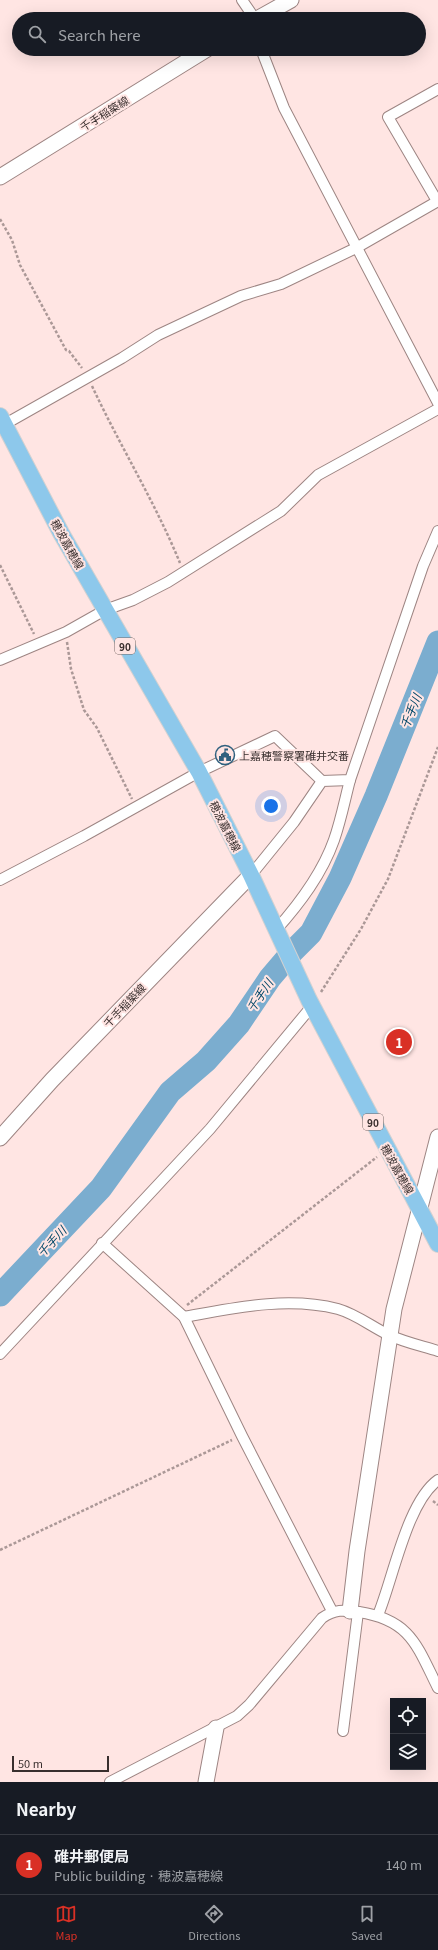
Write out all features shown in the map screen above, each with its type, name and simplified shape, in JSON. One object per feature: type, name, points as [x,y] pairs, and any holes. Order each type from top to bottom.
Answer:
[{"type":"main road","points":[[269,12],[291,0]]},
{"type":"main road","name":"千手稲築線","points":[[0,177],[196,56]]},
{"type":"main road","name":"穂波嘉穂線","points":[[1,422],[61,533],[199,772],[251,875],[310,1003],[387,1149],[420,1207],[438,1244]]},
{"type":"main road","name":"千手稲築線","points":[[0,1138],[57,1075],[251,875]]},
{"type":"main road","points":[[354,1612],[359,1535],[389,1335],[394,1309],[438,1137]]},
{"type":"main road","points":[[206,1782],[216,1728]]},
{"type":"street","points":[[242,0],[251,12]]},
{"type":"street","points":[[264,56],[284,108],[438,403]]},
{"type":"street","points":[[1,422],[88,377],[158,335],[241,296],[281,284],[356,248],[438,201],[388,117],[438,89]]},
{"type":"street","points":[[0,660],[66,632],[105,610],[133,600],[184,572],[281,510],[318,475],[438,409]]},
{"type":"street","points":[[278,933],[300,904],[317,876],[334,840],[350,780],[423,566],[438,532]]},
{"type":"street","points":[[0,880],[199,772],[275,736],[322,781],[350,780]]},
{"type":"street","points":[[251,875],[294,822],[322,781]]},
{"type":"street","points":[[0,1354],[210,1128],[310,1003]]},
{"type":"street","points":[[102,1243],[181,1314],[332,1611]]},
{"type":"street","points":[[181,1314],[280,1303],[313,1304],[339,1309],[389,1335],[438,1351]]},
{"type":"street","points":[[378,1615],[408,1527],[420,1501],[432,1484],[438,1480]]},
{"type":"street","points":[[110,1782],[237,1716],[249,1705],[322,1618],[332,1611],[378,1615],[400,1626],[410,1636],[438,1688]]},
{"type":"street","points":[[343,1730],[354,1612]]},
{"type":"path","points":[[0,219],[12,240],[20,265],[66,350],[69,351],[88,377],[123,450],[165,527],[184,572]]},
{"type":"path","points":[[0,565],[39,644]]},
{"type":"path","points":[[66,632],[71,669],[84,710],[97,728],[136,807]]},
{"type":"path","points":[[310,1003],[362,929],[388,879],[438,747]]},
{"type":"path","points":[[181,1314],[387,1149]]},
{"type":"path","points":[[0,1550],[242,1436]]},
{"type":"waterway","name":"千手川","points":[[0,1295],[101,1188],[170,1092],[206,1061],[239,1024],[270,978],[311,933],[340,878],[376,796],[438,642]]},
{"type":"place","name":"上嘉穂警察署碓井交番","points":[[225,755]]},
{"type":"place","name":"碓井郵便局","points":[[399,1042]]}]
